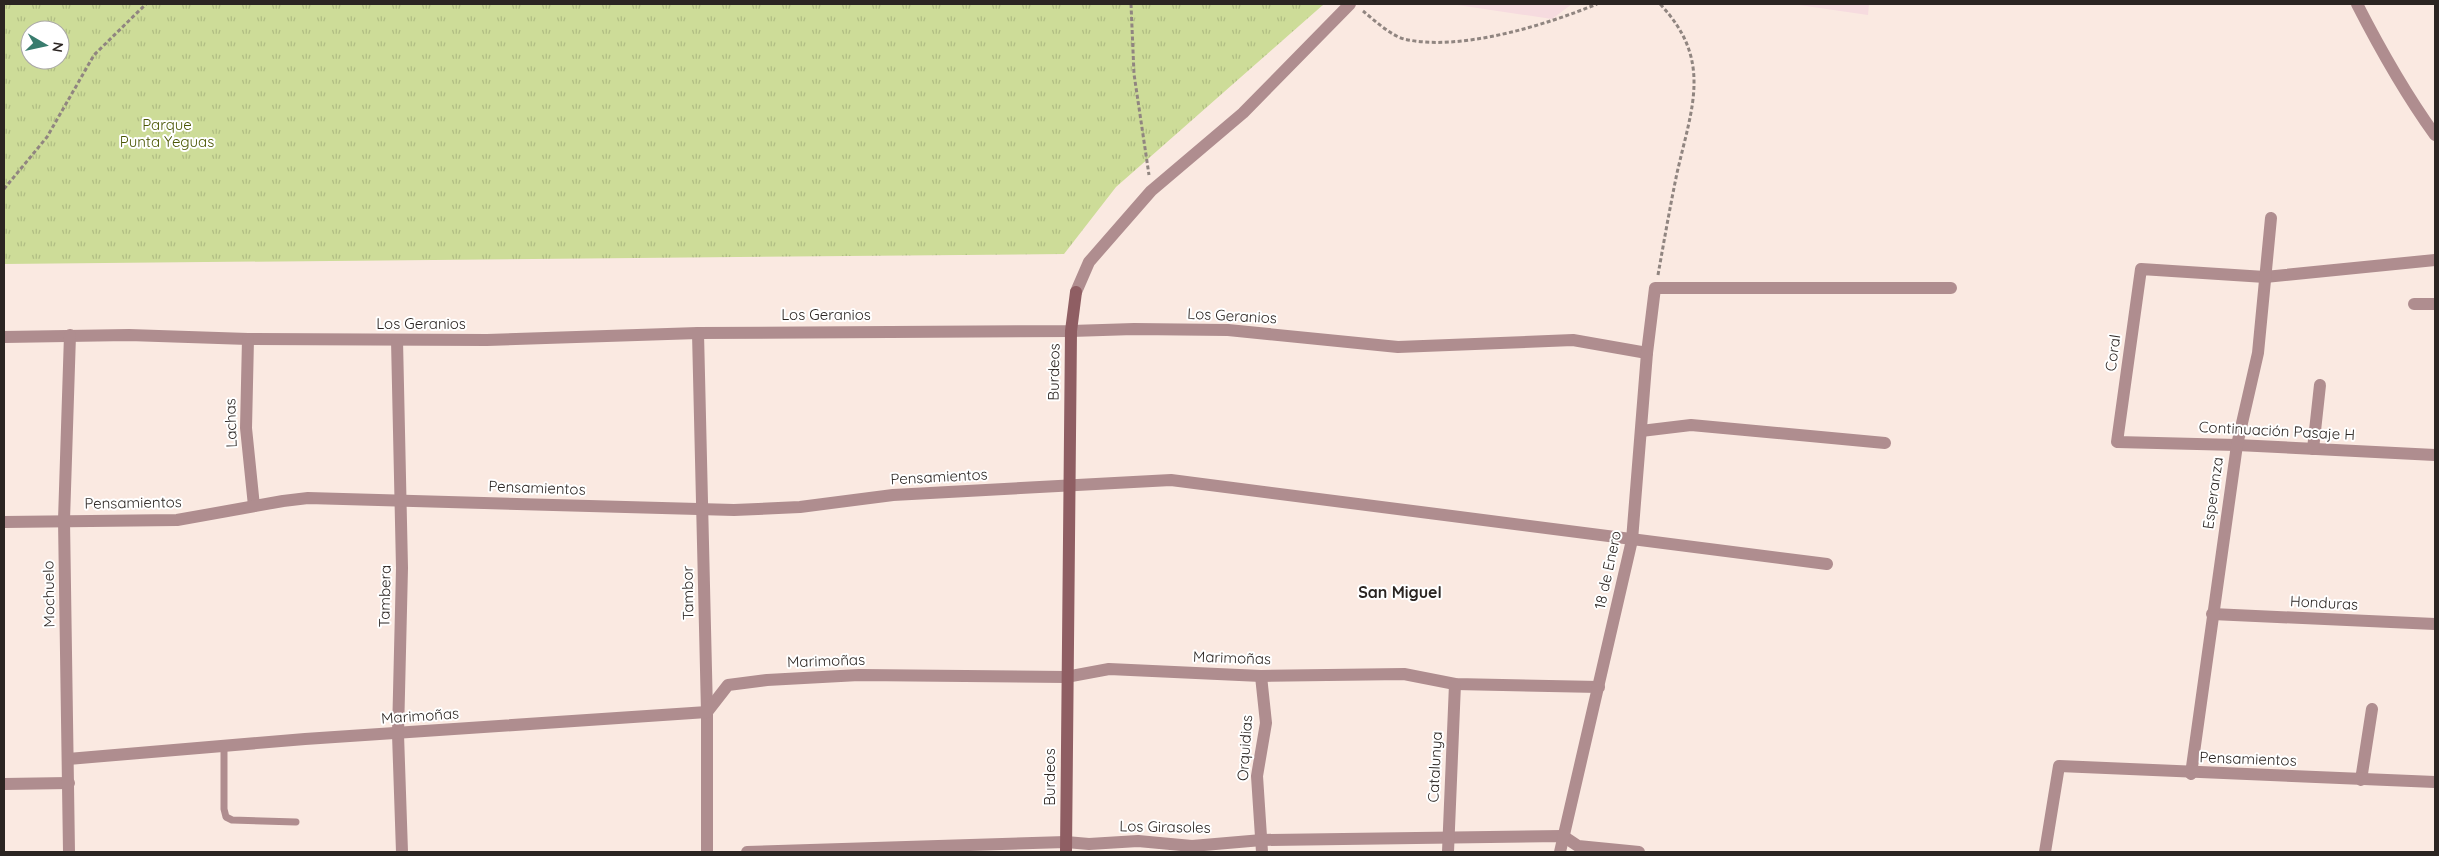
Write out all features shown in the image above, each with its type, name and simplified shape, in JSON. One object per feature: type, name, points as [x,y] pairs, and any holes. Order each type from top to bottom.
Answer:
[{"type":"street","points":[[2357,4],[2387,63],[2435,135]]},
{"type":"street","name":"Burdeos","points":[[1066,847],[1066,677],[1071,332],[1076,292],[1090,262],[1152,191],[1243,112],[1356,7]]},
{"type":"street","name":"Esperanza","points":[[2190,774],[2237,445],[2258,353],[2271,218]]},
{"type":"street","points":[[2265,277],[2435,260]]},
{"type":"street","name":"Coral","points":[[2117,442],[2141,269],[2265,277]]},
{"type":"street","points":[[1655,288],[1951,288]]},
{"type":"street","name":"18 de Enero","points":[[1560,852],[1632,540],[1647,353],[1655,288]]},
{"type":"street","points":[[2414,304],[2435,304]]},
{"type":"street","name":"Los Geranios","points":[[4,337],[129,334],[248,339],[396,340],[564,338],[698,333],[1071,332],[1134,329],[1228,330],[1398,347],[1573,340],[1647,353]]},
{"type":"street","name":"Tambor","points":[[698,333],[707,712],[707,852]]},
{"type":"street","name":"Mochuelo","points":[[69,852],[64,520],[70,335]]},
{"type":"street","name":"Lachas","points":[[248,339],[246,428],[254,506]]},
{"type":"street","name":"Tambera","points":[[396,340],[402,568],[398,734],[402,852]]},
{"type":"street","points":[[2312,449],[2320,385]]},
{"type":"street","points":[[1641,431],[1691,425],[1885,443]]},
{"type":"street","name":"Continuación Pasaje H","points":[[2117,442],[2237,445],[2435,455]]},
{"type":"street","name":"Pensamientos","points":[[4,522],[177,520],[308,498],[703,510],[800,507],[893,495],[1171,480],[1827,564]]},
{"type":"street","name":"Honduras","points":[[2212,614],[2435,624]]},
{"type":"street","name":"Marimoñas","points":[[68,759],[224,746],[707,712],[728,685],[767,680],[859,676],[1066,677],[1109,670],[1261,676],[1404,674],[1455,684],[1599,687]]},
{"type":"street","name":"Orquidias","points":[[1261,676],[1266,723],[1257,776],[1262,846]]},
{"type":"street","name":"Catalunya","points":[[1448,852],[1455,684]]},
{"type":"street","points":[[2361,780],[2372,709]]},
{"type":"street","name":"Pensamientos","points":[[2045,852],[2059,766],[2190,774],[2435,782]]},
{"type":"street","points":[[4,784],[68,783]]},
{"type":"street","name":"Los Girasoles","points":[[747,852],[1066,847],[1138,841],[1192,846],[1262,846],[1448,838],[1563,836],[1578,846],[1639,852]]},
{"type":"lane","points":[[224,746],[224,810],[226,817],[232,820],[296,822]]},
{"type":"path","points":[[4,189],[47,138],[94,56],[146,4]]},
{"type":"path","points":[[1131,4],[1134,74],[1141,135],[1152,191]]},
{"type":"path","points":[[1356,7],[1402,38],[1451,41],[1509,33],[1556,21],[1598,4]]},
{"type":"path","points":[[1655,288],[1677,174],[1692,113],[1695,90],[1693,60],[1688,46],[1676,22],[1660,4]]},
{"type":"shaded area","points":[[1451,4],[1572,4],[1552,19]]},
{"type":"shaded area","points":[[1792,4],[1869,4],[1868,15]]},
{"type":"green space","name":"Parque Punta Yeguas","points":[[4,4],[1324,4],[1116,187],[1064,254],[4,264]]},
{"type":"district","name":"San Miguel","points":[[1400,592]]}]
